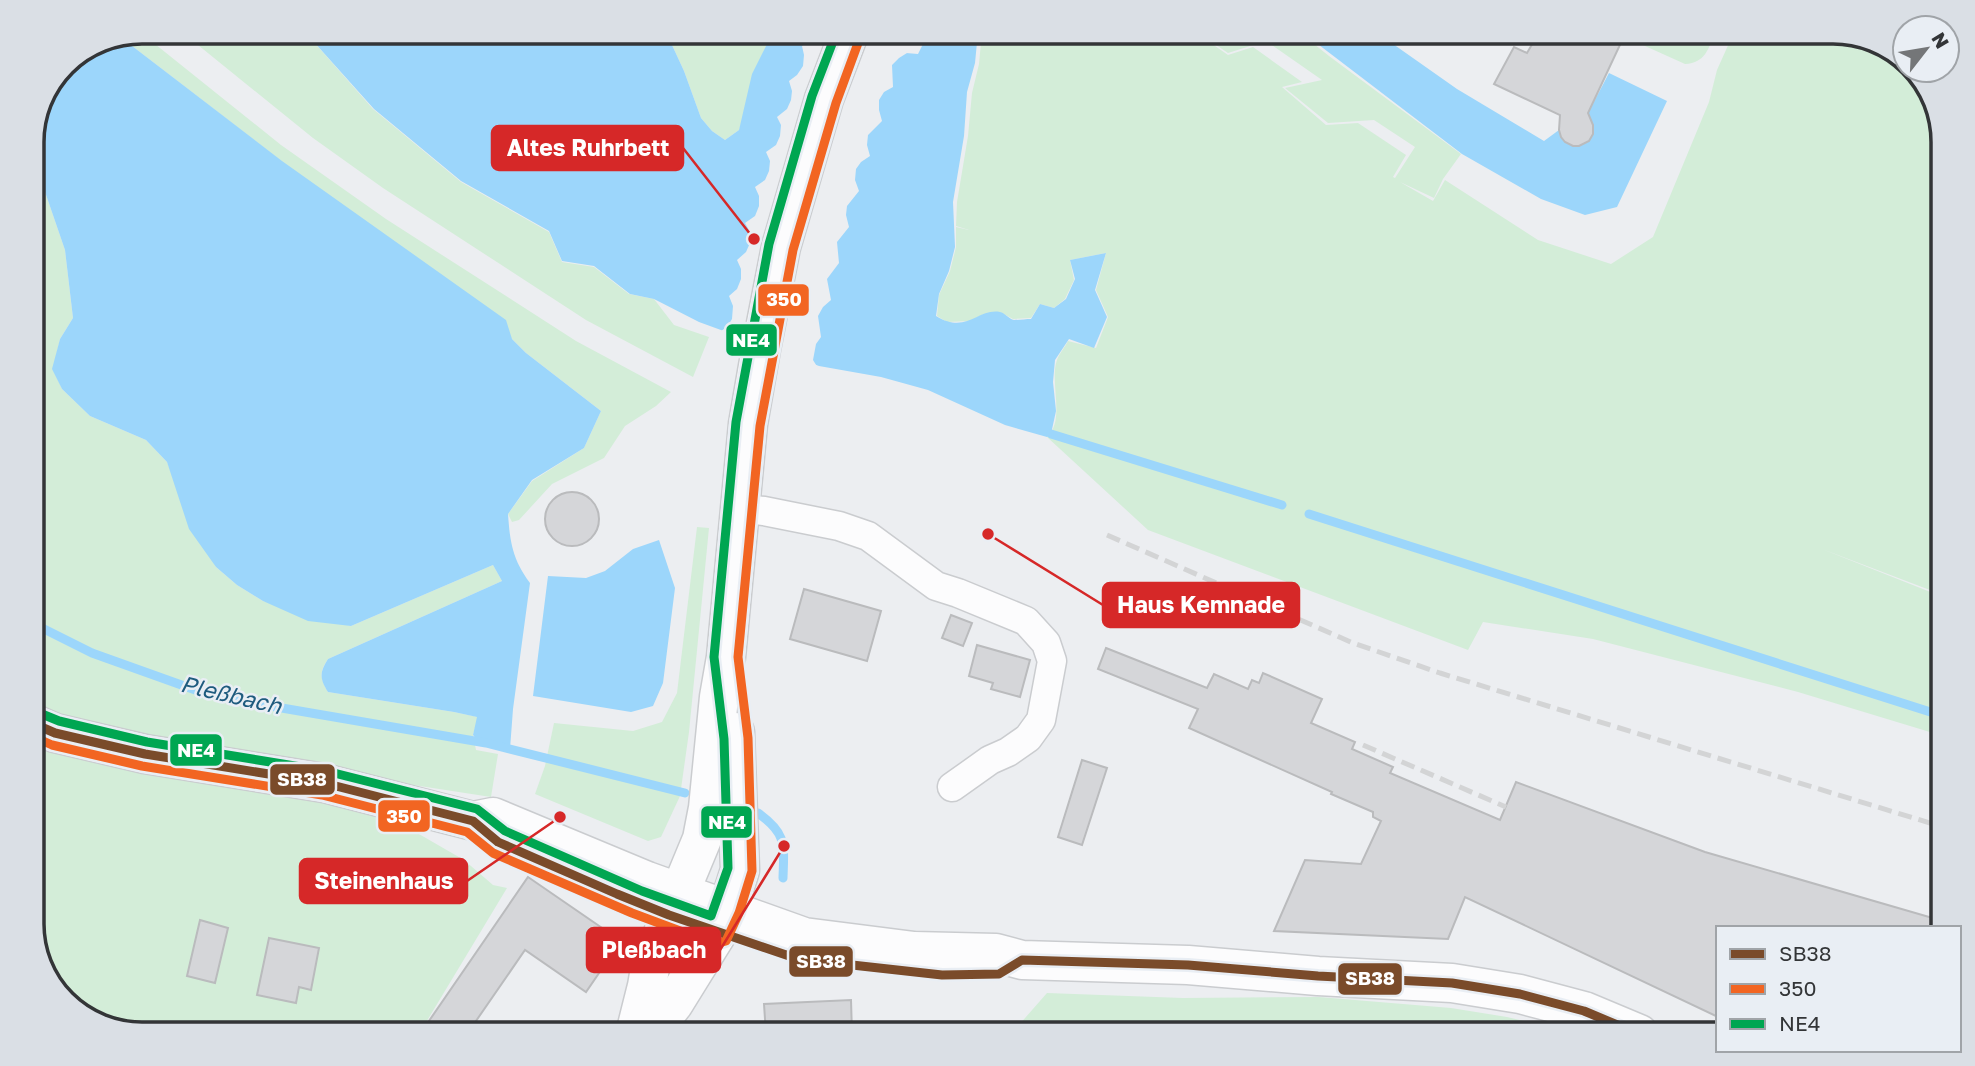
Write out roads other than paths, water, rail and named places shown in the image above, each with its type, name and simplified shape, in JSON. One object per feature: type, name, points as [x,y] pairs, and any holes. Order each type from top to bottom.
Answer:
[{"type":"main road","points":[[638,1022],[651,962],[702,839],[726,657],[748,424],[761,349],[781,247],[824,99],[845,44]]},
{"type":"main road","points":[[659,1022],[674,1003],[723,920],[740,870],[736,738],[726,657]]},
{"type":"main road","points":[[44,728],[145,754],[324,783],[473,821],[493,817],[674,904],[723,920],[804,937],[914,951],[996,953],[1022,960],[1188,965],[1318,976],[1452,983],[1532,997],[1584,1011],[1610,1022]]},
{"type":"street","points":[[739,508],[839,526],[868,536],[936,586],[1026,621],[1046,643],[1052,661],[1041,720],[1028,738],[990,760],[953,787]]},
{"type":"water","points":[[316,44],[672,44],[701,118],[712,131],[725,140],[739,130],[752,74],[767,44],[897,44],[906,53],[918,54],[923,44],[977,44],[967,92],[964,136],[953,202],[955,247],[939,294],[936,316],[956,323],[992,312],[1002,313],[1014,320],[1031,319],[1040,304],[1054,308],[1066,299],[1075,279],[1070,260],[1106,253],[1095,290],[1107,317],[1094,348],[1069,339],[1055,360],[1053,382],[1056,411],[1051,434],[1047,437],[1005,425],[928,390],[881,377],[819,366],[699,322],[654,299],[630,294],[594,266],[562,261],[549,231],[461,181],[374,109]]},
{"type":"water","points":[[1318,44],[1393,44],[1457,89],[1544,141],[1559,130],[1565,142],[1579,146],[1589,141],[1593,129],[1587,115],[1609,73],[1667,101],[1617,207],[1585,215],[1541,199],[1462,154]]},
{"type":"water","points":[[131,45],[282,161],[506,320],[512,339],[526,353],[601,411],[584,448],[532,480],[508,514],[513,551],[530,583],[510,749],[479,742],[473,735],[477,717],[328,692],[322,676],[328,659],[502,581],[493,565],[351,626],[308,621],[263,601],[237,585],[216,567],[189,529],[167,462],[146,440],[90,416],[62,389],[52,369],[60,339],[73,318],[65,250],[44,189],[44,135],[47,116],[64,82],[77,68],[110,49]]},
{"type":"water","points":[[659,540],[675,588],[663,683],[653,706],[631,712],[533,696],[548,576],[586,578],[605,571],[633,549]]},
{"type":"waterway","points":[[1051,434],[1282,505]]},
{"type":"waterway","points":[[1309,514],[1931,712]]},
{"type":"waterway","name":"Pleßbach","points":[[44,629],[92,653],[201,692],[486,743],[685,793]]},
{"type":"waterway","name":"Pleßbach","points":[[758,813],[774,827],[782,841],[783,878]]},
{"type":"railway","points":[[1107,535],[1353,643],[1440,673],[1931,823]]},
{"type":"railway","points":[[1363,745],[1506,807]]},
{"type":"place","name":"Altes Ruhrbett","points":[[754,239]]},
{"type":"place","name":"Haus Kemnade","points":[[988,534]]},
{"type":"place","name":"Steinenhaus","points":[[560,817]]},
{"type":"place","name":"Pleßbach","points":[[784,846]]}]
